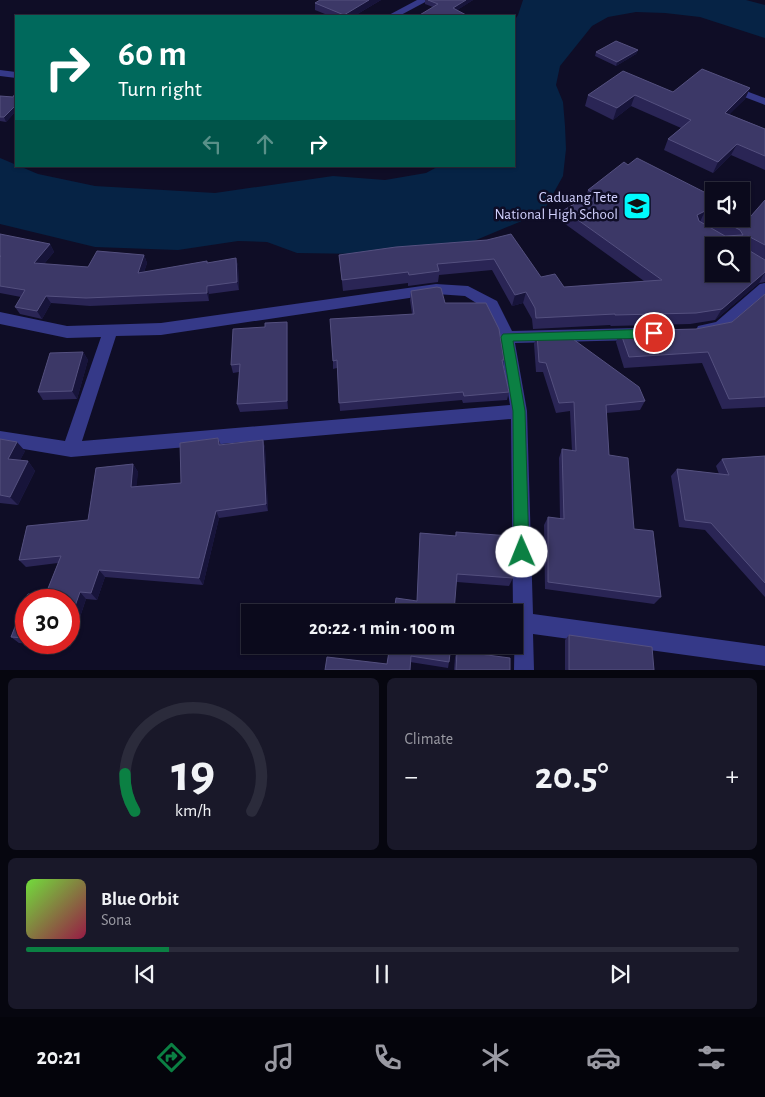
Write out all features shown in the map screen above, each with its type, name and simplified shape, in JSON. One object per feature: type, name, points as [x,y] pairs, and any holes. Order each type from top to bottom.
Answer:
[{"type":"street","points":[[394,15],[424,0]]},
{"type":"street","points":[[0,73],[15,74]]},
{"type":"street","points":[[719,83],[765,102]]},
{"type":"street","points":[[690,332],[720,326],[765,288]]},
{"type":"street","points":[[0,318],[68,332],[161,328],[436,290],[468,291],[492,305],[507,337],[519,411],[524,670]]},
{"type":"street","points":[[71,449],[110,331]]},
{"type":"street","points":[[507,337],[652,334]]},
{"type":"street","points":[[0,438],[71,449],[519,411]]},
{"type":"street","points":[[524,623],[765,656]]},
{"type":"water","points":[[523,0],[746,0],[765,5],[765,38],[700,17],[665,13],[636,12],[608,17],[592,26],[560,66],[556,85],[563,102],[565,126],[566,149],[563,176],[543,212],[469,243],[362,254],[297,253],[267,242],[238,241],[178,250],[95,247],[0,224],[0,158],[15,164],[15,167],[21,167],[38,174],[95,186],[215,193],[333,176],[385,180],[426,173],[437,167],[515,167],[515,20]]},
{"type":"building","points":[[320,0],[369,0],[344,15],[315,3]]},
{"type":"building","points":[[428,0],[466,0],[453,8],[466,15],[420,15],[438,4]]},
{"type":"building","points":[[616,41],[638,50],[617,62],[596,52]]},
{"type":"building","points":[[702,69],[750,88],[725,113],[765,129],[765,156],[737,144],[718,162],[668,139],[691,120],[635,95],[617,108],[588,95],[623,71],[673,92]]},
{"type":"building","points":[[15,94],[15,107],[4,117],[0,117],[0,96],[13,97]]},
{"type":"building","points":[[637,158],[705,192],[705,211],[697,215],[699,221],[705,224],[705,227],[709,227],[725,236],[743,235],[740,230],[734,227],[750,227],[750,216],[765,200],[765,245],[748,236],[705,237],[705,282],[750,282],[750,251],[765,260],[765,272],[722,309],[696,313],[615,314],[536,318],[535,308],[526,292],[515,295],[494,259],[437,264],[439,271],[409,275],[408,272],[342,280],[339,255],[396,247],[487,240],[511,234],[541,277],[555,274],[564,287],[662,280],[564,210],[593,193],[588,190],[624,162],[628,165]]},
{"type":"building","points":[[0,234],[50,244],[34,263],[88,267],[97,251],[144,255],[138,273],[236,258],[237,282],[207,286],[207,293],[86,298],[46,296],[37,311],[15,307],[25,290],[0,286]]},
{"type":"building","points":[[441,288],[445,303],[486,303],[499,329],[504,360],[502,360],[509,392],[464,396],[463,392],[339,403],[337,360],[333,361],[330,319],[414,314],[411,291]]},
{"type":"building","points":[[765,294],[765,397],[729,399],[708,352],[629,357],[620,331],[696,329],[732,322]]},
{"type":"building","points":[[287,322],[287,401],[237,404],[240,364],[231,365],[233,329],[265,327],[265,323]]},
{"type":"building","points":[[537,334],[566,334],[639,387],[645,401],[606,405],[609,455],[628,458],[634,529],[653,531],[661,597],[548,582],[548,517],[564,519],[562,449],[576,451],[574,402],[559,403],[546,363],[539,362]]},
{"type":"building","points":[[83,352],[72,391],[38,392],[50,353]]},
{"type":"building","points":[[218,438],[219,445],[263,440],[266,504],[216,511],[199,578],[99,570],[91,593],[80,592],[80,589],[48,589],[61,556],[19,560],[27,526],[88,520],[96,468],[133,464],[131,487],[181,483],[180,443]]},
{"type":"building","points":[[0,439],[17,442],[8,459],[28,461],[10,497],[0,495]]},
{"type":"building","points":[[765,456],[765,583],[711,523],[685,520],[677,469],[729,475],[722,459]]},
{"type":"building","points":[[456,532],[511,536],[513,578],[457,574],[455,604],[395,604],[396,598],[417,601],[420,533],[456,536]]},
{"type":"building","points":[[15,627],[15,637],[11,637]]},
{"type":"building","points":[[569,635],[652,647],[654,670],[569,670]]},
{"type":"building","points":[[389,654],[450,654],[449,662],[411,656],[410,670],[325,670],[327,657],[387,664]]},
{"type":"building","points":[[457,654],[480,654],[510,658],[510,670],[456,670]]},
{"type":"place","name":"Caduang Tete National High School","points":[[637,206]]},
{"type":"route","points":[[522,552],[522,481],[519,411],[507,337],[654,333]]}]
